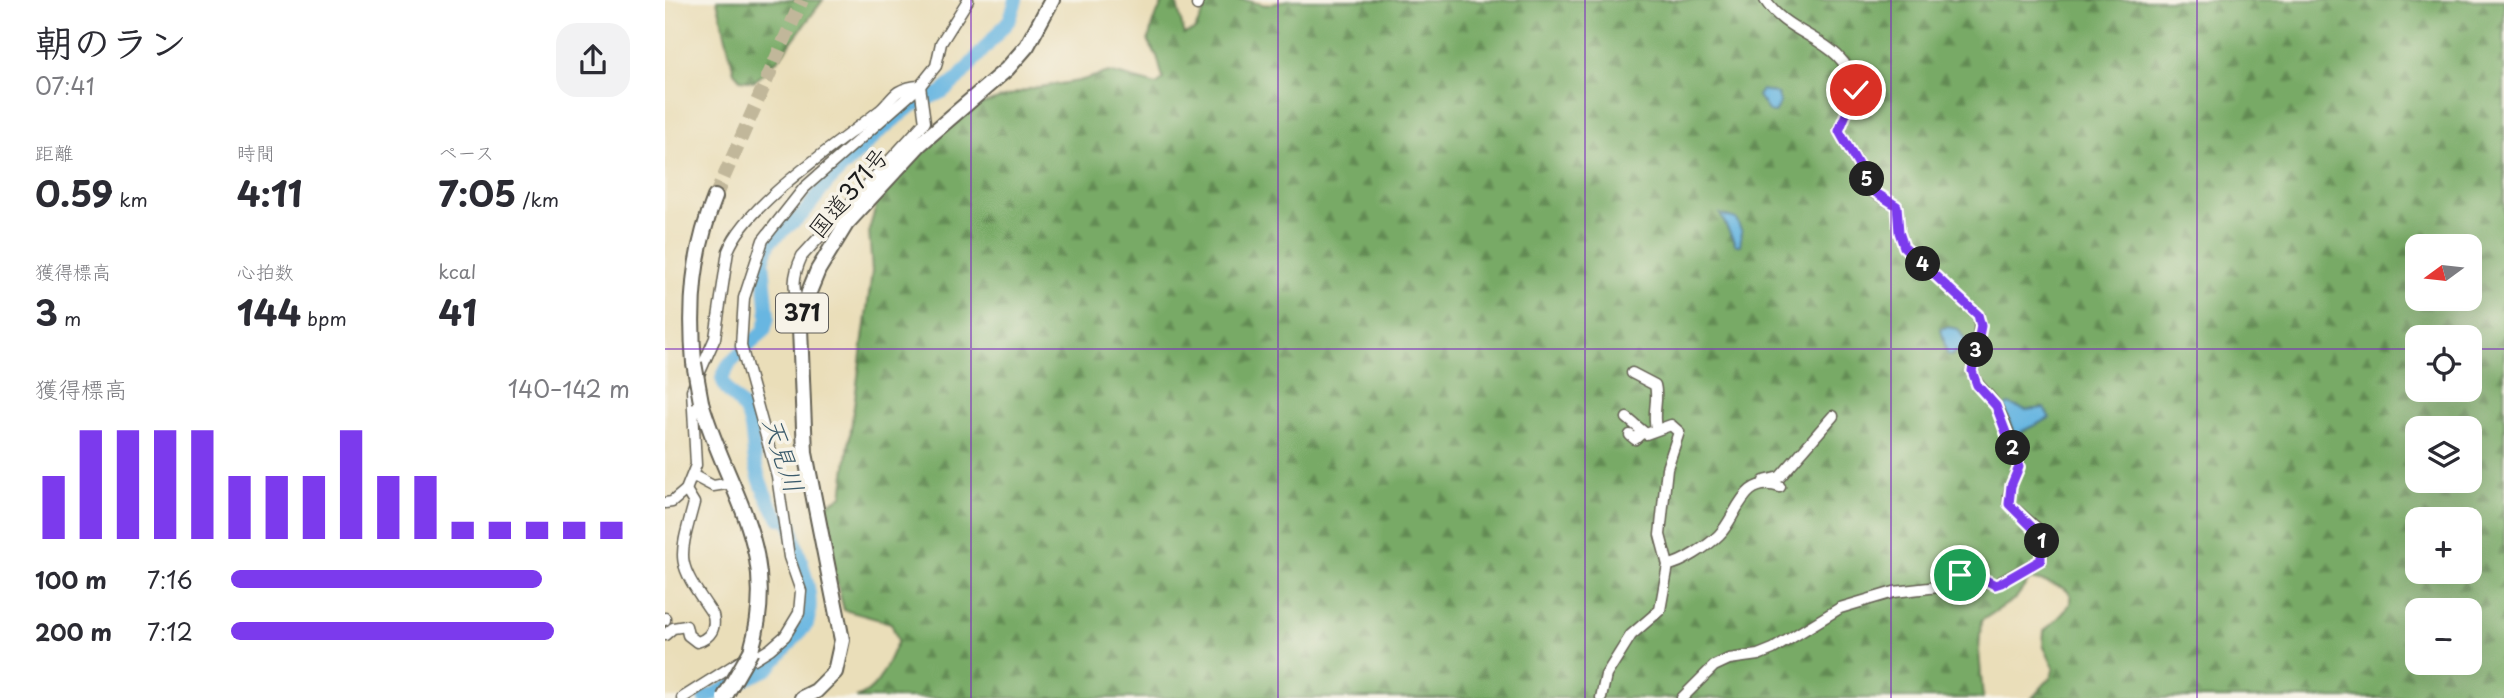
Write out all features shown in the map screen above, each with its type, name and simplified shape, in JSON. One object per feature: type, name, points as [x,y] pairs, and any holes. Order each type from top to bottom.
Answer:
[{"type":"highway","name":"国道371号","points":[[802,698],[816,691],[835,672],[842,642],[806,462],[800,345],[802,310],[818,270],[846,224],[920,144],[1007,69],[1027,46],[1052,0]]},
{"type":"highway","points":[[715,197],[695,261],[691,313],[694,363],[701,402],[745,510],[759,560],[760,611],[751,651],[724,698]]},
{"type":"street","points":[[682,698],[739,662],[770,649],[794,624],[801,591],[789,557],[771,452],[742,351],[742,315],[748,280],[771,226],[804,188],[919,89],[936,66],[941,43],[968,0]]},
{"type":"street","points":[[1682,698],[1714,666],[1729,659],[1758,655],[1773,649],[1849,605],[1894,592],[1938,587],[1965,573],[1995,585],[2038,564],[2043,555],[2039,530],[2009,504],[2011,486],[2019,467],[2016,453],[1992,399],[1977,385],[1972,371],[1981,326],[1978,315],[1904,247],[1899,232],[1897,206],[1873,191],[1841,137],[1840,124],[1852,106],[1856,90],[1842,61],[1823,41],[1781,20],[1765,0]]},
{"type":"street","points":[[802,310],[794,288],[802,256],[925,122],[919,89]]},
{"type":"street","points":[[665,503],[673,502],[686,490],[694,476],[697,454],[692,390],[715,338],[728,251],[733,238],[782,188],[880,111],[897,93],[919,89]]},
{"type":"street","points":[[1627,418],[1646,435],[1654,425],[1652,413],[1658,395],[1655,385],[1632,373]]},
{"type":"street","points":[[1668,565],[1719,534],[1732,510],[1755,486],[1780,477],[1833,416]]},
{"type":"street","points":[[1601,698],[1606,675],[1631,635],[1660,610],[1668,565],[1660,535],[1667,468],[1679,432],[1671,425],[1654,425]]},
{"type":"street","points":[[1630,435],[1636,439],[1643,432]]},
{"type":"street","points":[[694,476],[713,486],[732,483]]},
{"type":"street","points":[[1755,486],[1771,484],[1780,487]]},
{"type":"street","points":[[665,635],[673,628],[686,626],[688,635],[697,642],[709,636],[715,622],[685,574],[681,551],[694,503],[686,490]]},
{"type":"green space","points":[[717,0],[823,0],[780,57],[754,82],[741,80],[734,72]]},
{"type":"green space","points":[[1176,0],[1184,34],[1195,30],[1209,0],[1244,0],[1266,5],[1289,0],[2504,0],[2504,698],[2032,698],[2050,678],[2054,668],[2043,645],[2044,631],[2065,610],[2071,596],[2060,587],[2030,579],[2016,598],[1981,621],[1979,651],[1983,698],[856,698],[877,682],[898,641],[891,623],[844,610],[818,509],[842,496],[872,272],[869,230],[879,196],[940,133],[976,106],[1033,88],[1079,81],[1109,72],[1157,85],[1163,79],[1157,56],[1148,42],[1153,21],[1164,1]]},
{"type":"water","points":[[1762,90],[1778,94],[1780,103],[1774,113],[1769,112],[1758,96]]},
{"type":"water","points":[[1720,214],[1736,219],[1742,232],[1740,245],[1736,245]]},
{"type":"water","points":[[1941,329],[1958,329],[1965,340],[1964,346],[1951,356],[1947,354]]},
{"type":"water","points":[[2008,404],[2026,410],[2044,408],[2050,418],[2014,435],[2004,407]]},
{"type":"waterway","name":"天見川","points":[[705,698],[768,669],[807,624],[809,612],[808,587],[792,527],[788,520],[779,518],[767,498],[757,469],[747,415],[722,378],[729,364],[764,331],[768,317],[763,261],[770,241],[803,214],[828,182],[880,131],[910,107],[942,92],[958,79],[1010,19],[1016,0]]},
{"type":"tunnel","points":[[715,197],[802,0]]},
{"type":"route","points":[[1856,90],[1852,106],[1840,124],[1841,137],[1876,195],[1897,206],[1900,240],[1904,247],[1978,315],[1981,326],[1972,371],[1977,385],[1996,406],[2016,453],[2019,467],[2011,486],[2009,504],[2039,530],[2041,536],[2043,555],[2038,564],[2001,583],[1995,585],[1980,577],[1965,573],[1960,575]]}]
